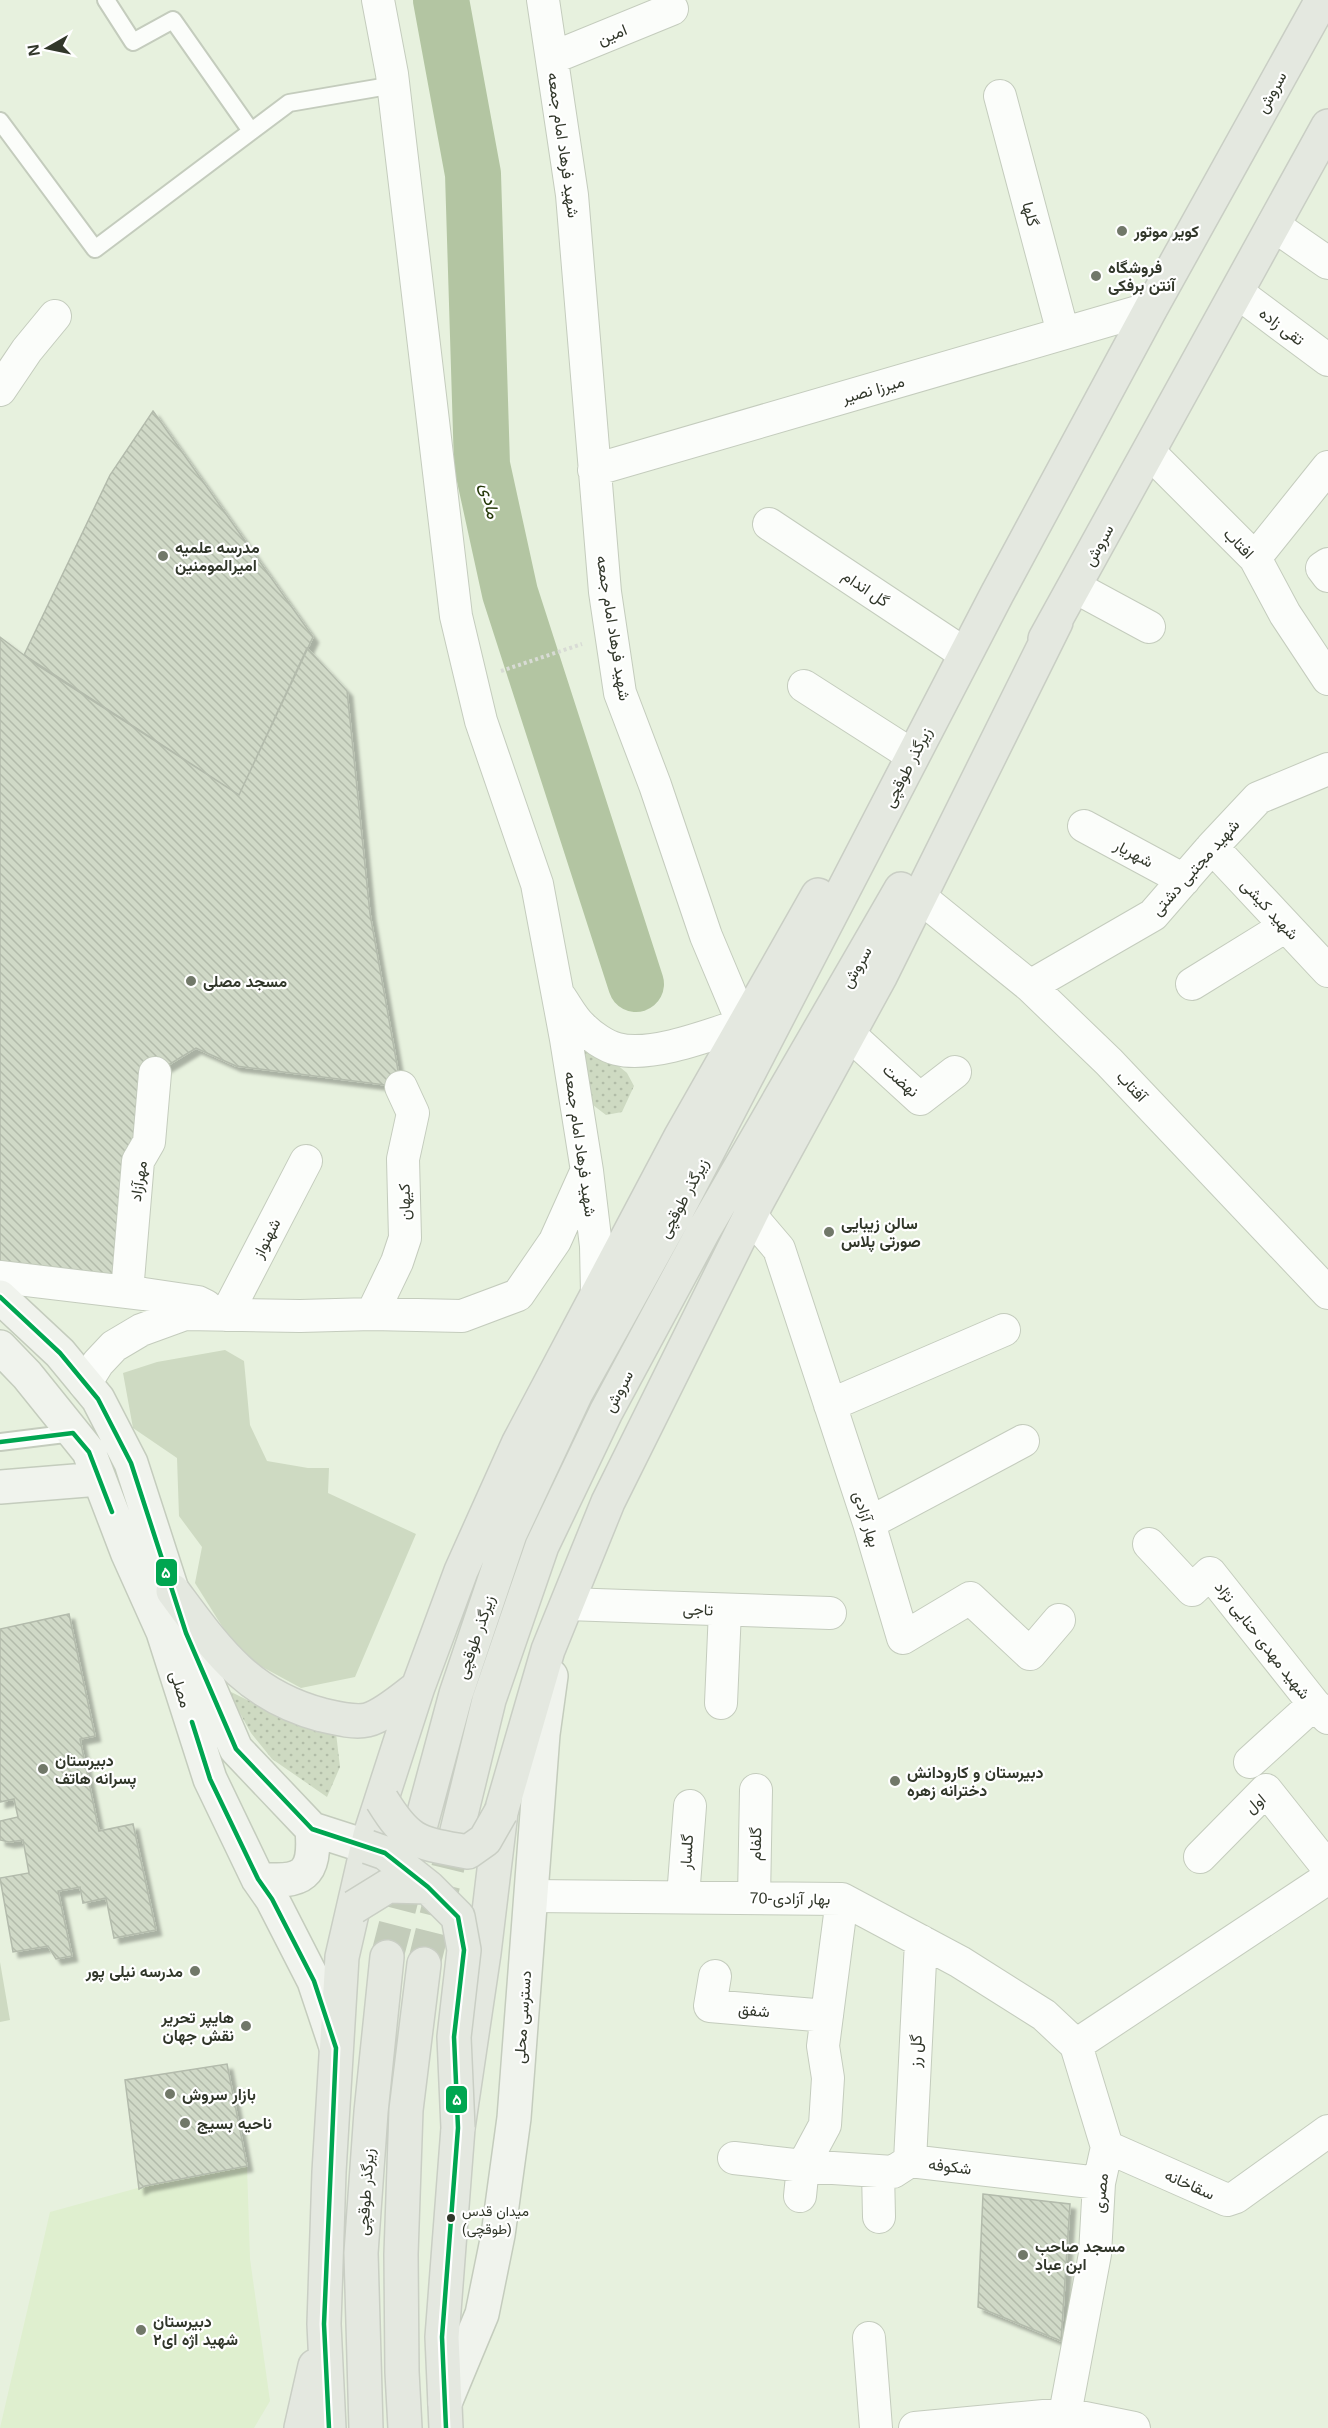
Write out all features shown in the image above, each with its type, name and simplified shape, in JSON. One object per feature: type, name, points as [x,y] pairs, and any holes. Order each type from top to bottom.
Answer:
[{"type":"main road","name":"سروش","points":[[997,594],[1151,308],[1319,14]]},
{"type":"main road","name":"سروش","points":[[455,1839],[489,1701],[542,1546],[606,1412],[704,1230],[1056,622],[1328,126]]},
{"type":"main road","points":[[330,2428],[324,2324],[329,2172],[342,1957],[368,1847],[418,1687],[461,1570],[518,1444],[597,1294],[744,1024],[997,594]]},
{"type":"main road","name":"زیرگذر طوقچی","points":[[421,1824],[456,1694],[510,1534],[576,1393],[678,1209],[997,594]]},
{"type":"main road","points":[[449,2420],[442,2337],[458,2128],[484,1953],[501,1812],[548,1650],[608,1502],[750,1215],[849,1034],[920,897],[1056,622]]},
{"type":"main road","name":"مصلی","points":[[0,1297],[60,1353],[98,1399],[131,1463],[186,1633],[236,1749],[312,1829],[368,1847]]},
{"type":"main road","name":"مصلی","points":[[0,1347],[27,1375],[89,1452],[128,1554],[163,1632],[210,1779],[258,1879],[272,1899],[314,1981],[336,2048]]},
{"type":"main road","points":[[0,1487],[99,1479]]},
{"type":"main road","points":[[173,1591],[219,1652],[241,1672],[264,1692],[309,1712],[335,1718],[368,1720],[394,1705],[418,1687]]},
{"type":"main road","name":"دسترسی محلی","points":[[449,2420],[482,2314],[498,2235],[514,2118],[543,1734],[563,1613]]},
{"type":"main road","points":[[382,1800],[398,1827],[423,1844],[468,1852],[485,1840],[501,1812]]},
{"type":"main road","points":[[258,1879],[282,1881],[298,1877],[311,1865],[314,1851],[312,1829]]},
{"type":"main road","points":[[368,1847],[385,1853],[428,1887],[458,1917],[464,1950],[454,2037],[458,2128]]},
{"type":"main road","points":[[354,1907],[388,1886],[428,1887]]},
{"type":"main road","name":"زیرگذر طوقچی","points":[[366,2428],[361,2253],[371,2112],[387,1957]]},
{"type":"main road","points":[[405,2428],[401,2254],[406,2110],[424,1964]]},
{"type":"main road","points":[[301,2428],[324,2324]]},
{"type":"street","name":"شهید فرهاد امام جمعه","points":[[378,0],[394,85],[456,616],[481,721],[537,884],[558,994],[587,1171],[596,1246],[597,1294]]},
{"type":"street","name":"شهید فرهاد امام جمعه","points":[[543,0],[573,195],[605,592],[620,693],[655,785],[706,936],[744,1024],[690,1041],[641,1052],[616,1049],[595,1038],[580,1026],[558,994]]},
{"type":"street","name":"امین","points":[[552,58],[672,9]]},
{"type":"street","name":"گلها","points":[[999,96],[1064,333]]},
{"type":"street","points":[[1273,225],[1328,263]]},
{"type":"street","name":"تقی زاده","points":[[1237,291],[1328,360]]},
{"type":"street","name":"میرزا نصیر","points":[[594,470],[1151,308]]},
{"type":"street","points":[[0,390],[27,350],[55,316]]},
{"type":"street","name":"افتاب","points":[[1149,452],[1255,558],[1286,614],[1328,679]]},
{"type":"street","points":[[1255,558],[1328,467]]},
{"type":"street","name":"گل اندام","points":[[769,524],[962,652]]},
{"type":"street","points":[[1328,564],[1322,568],[1328,576]]},
{"type":"street","points":[[1075,587],[1149,627]]},
{"type":"street","points":[[804,686],[904,750]]},
{"type":"street","name":"شهید مجتبی دشتی","points":[[1030,986],[1153,915],[1258,798],[1328,769]]},
{"type":"street","name":"شهریار","points":[[1084,826],[1184,880]]},
{"type":"street","name":"شهید کیشی","points":[[1212,847],[1328,971]]},
{"type":"street","name":"آفتاب","points":[[920,897],[1030,986],[1109,1062],[1328,1293]]},
{"type":"street","points":[[1192,984],[1286,926]]},
{"type":"street","name":"نهضت","points":[[849,1034],[920,1100],[955,1072]]},
{"type":"street","name":"مهرآزاد","points":[[127,1292],[138,1161],[149,1142],[155,1072]]},
{"type":"street","name":"کیهان","points":[[372,1314],[397,1262],[405,1238],[403,1159],[413,1113],[400,1087]]},
{"type":"street","name":"شهنواز","points":[[226,1315],[306,1161]]},
{"type":"street","points":[[85,1384],[98,1363],[114,1346],[141,1330],[185,1314],[462,1316],[518,1295],[555,1241],[587,1171]]},
{"type":"street","name":"بهار آزادی","points":[[750,1215],[779,1249],[869,1523],[903,1638],[970,1598],[1030,1654],[1059,1620]]},
{"type":"street","points":[[0,1277],[198,1302],[226,1315]]},
{"type":"street","points":[[830,1405],[1004,1330]]},
{"type":"street","points":[[869,1523],[1023,1442]]},
{"type":"street","name":"شهید مهدی حنایی نژاد","points":[[1149,1544],[1192,1590],[1210,1573],[1321,1711]]},
{"type":"street","points":[[722,1703],[725,1610]]},
{"type":"street","name":"تاجی","points":[[563,1613],[725,1610],[830,1613]]},
{"type":"street","points":[[1250,1762],[1321,1711]]},
{"type":"street","name":"گلفام","points":[[754,1898],[756,1790]]},
{"type":"street","name":"اول","points":[[1200,1857],[1266,1790],[1328,1868]]},
{"type":"street","name":"گلسار","points":[[683,1897],[690,1806]]},
{"type":"street","points":[[1076,2045],[1328,1878]]},
{"type":"street","name":"70-بهار آزادی","points":[[532,1896],[842,1899],[960,1962],[1044,2015],[1076,2045]]},
{"type":"street","points":[[801,2181],[825,2125],[828,2078],[823,2046],[842,1899]]},
{"type":"street","name":"گل رز","points":[[910,2161],[921,1941]]},
{"type":"street","name":"شفق","points":[[715,1976],[710,2006],[827,2016]]},
{"type":"street","name":"مصری","points":[[1065,2414],[1095,2254],[1100,2183],[1107,2147],[1076,2045]]},
{"type":"street","name":"سقاخانه","points":[[1107,2147],[1227,2200],[1236,2197],[1328,2130]]},
{"type":"street","name":"شکوفه","points":[[734,2158],[801,2181],[878,2171],[893,2172],[910,2161],[1100,2183]]},
{"type":"street","points":[[878,2171],[879,2217]]},
{"type":"street","points":[[869,2338],[876,2428]]},
{"type":"street","points":[[915,2428],[1065,2414],[1134,2428]]},
{"type":"lane","points":[[106,0],[133,42],[173,20],[251,131]]},
{"type":"lane","points":[[0,121],[95,249],[289,103],[394,85]]},
{"type":"lane","points":[[0,1442],[73,1433]]},
{"type":"path","points":[[472,681],[612,634]]},
{"type":"shaded area","points":[[577,1041],[608,1064],[615,1063],[627,1073],[634,1086],[622,1112],[606,1115],[589,1102]]},
{"type":"shaded area","points":[[225,1350],[244,1361],[250,1425],[267,1461],[308,1468],[329,1468],[328,1493],[416,1534],[355,1677],[301,1688],[240,1655],[195,1583],[202,1547],[179,1516],[177,1458],[133,1428],[123,1373],[157,1362]]},
{"type":"shaded area","points":[[227,1690],[282,1717],[336,1733],[340,1767],[327,1797],[272,1759],[251,1733]]},
{"type":"shaded area","points":[[0,1962],[10,2020],[0,2022]]},
{"type":"shaded area","name":"دبیرستان شهید اژه ای۲","points":[[247,2166],[250,2259],[270,2401],[254,2428],[0,2428],[50,2212],[145,2186]]},
{"type":"building","name":"مدرسه علمیه امیرالمومنین","points":[[153,411],[313,637],[239,795],[24,655],[110,475]]},
{"type":"building","name":"مسجد مصلی","points":[[0,637],[37,665],[239,795],[307,648],[347,691],[370,914],[401,1087],[236,1066],[196,1048],[155,1073],[117,1285],[0,1263]]},
{"type":"building","name":"دبیرستان پسرانه هاتف","points":[[69,1614],[95,1736],[80,1739],[99,1831],[133,1824],[156,1930],[114,1938],[106,1898],[83,1903],[80,1887],[58,1891],[72,1956],[56,1959],[48,1946],[13,1952],[0,1878],[29,1873],[23,1840],[9,1842],[0,1840],[0,1821],[18,1817],[14,1799],[0,1802],[0,1629]]},
{"type":"building","name":"ناحیه بسیج","points":[[227,2064],[247,2166],[139,2189],[125,2080]]},
{"type":"building","name":"مسجد صاحب ابن عباد","points":[[983,2194],[1070,2204],[1061,2341],[978,2307]]},
{"type":"waterway","name":"مادی","points":[[441,0],[473,174],[482,465],[510,593],[636,984]]},
{"type":"tunnel","points":[[424,1964],[455,1839]]},
{"type":"tunnel","points":[[387,1957],[412,1860]]},
{"type":"transit line","name":"۵","points":[[0,1297],[60,1353],[98,1399],[131,1463],[186,1633],[236,1749],[312,1829],[385,1853],[428,1887],[458,1917],[464,1950],[454,2037],[458,2128],[442,2337],[446,2428]]},
{"type":"transit line","name":"۵","points":[[0,1442],[73,1433],[89,1452],[112,1512]]},
{"type":"transit line","name":"۵","points":[[192,1722],[210,1779],[258,1879],[272,1899],[314,1981],[336,2048],[324,2324],[329,2428]]},
{"type":"place","name":"کویر موتور","points":[[1122,231]]},
{"type":"place","name":"فروشگاه آنتن برفکی","points":[[1096,276]]},
{"type":"place","name":"مدرسه علمیه امیرالمومنین","points":[[163,556]]},
{"type":"place","name":"مسجد مصلی","points":[[191,981]]},
{"type":"place","name":"سالن زیبایی صورتی پلاس","points":[[829,1232]]},
{"type":"place","name":"دبیرستان پسرانه هاتف","points":[[43,1769]]},
{"type":"place","name":"دبیرستان و کارودانش دخترانه زهره","points":[[895,1781]]},
{"type":"place","name":"مدرسه نیلی پور","points":[[195,1971]]},
{"type":"place","name":"هایپر تحریر نقش جهان","points":[[246,2026]]},
{"type":"place","name":"بازار سروش","points":[[170,2094]]},
{"type":"place","name":"ناحیه بسیج","points":[[185,2123]]},
{"type":"place","name":"میدان قدس (طوقچی)","points":[[451,2218]]},
{"type":"place","name":"مسجد صاحب ابن عباد","points":[[1023,2255]]},
{"type":"place","name":"دبیرستان شهید اژه ای۲","points":[[141,2330]]}]
